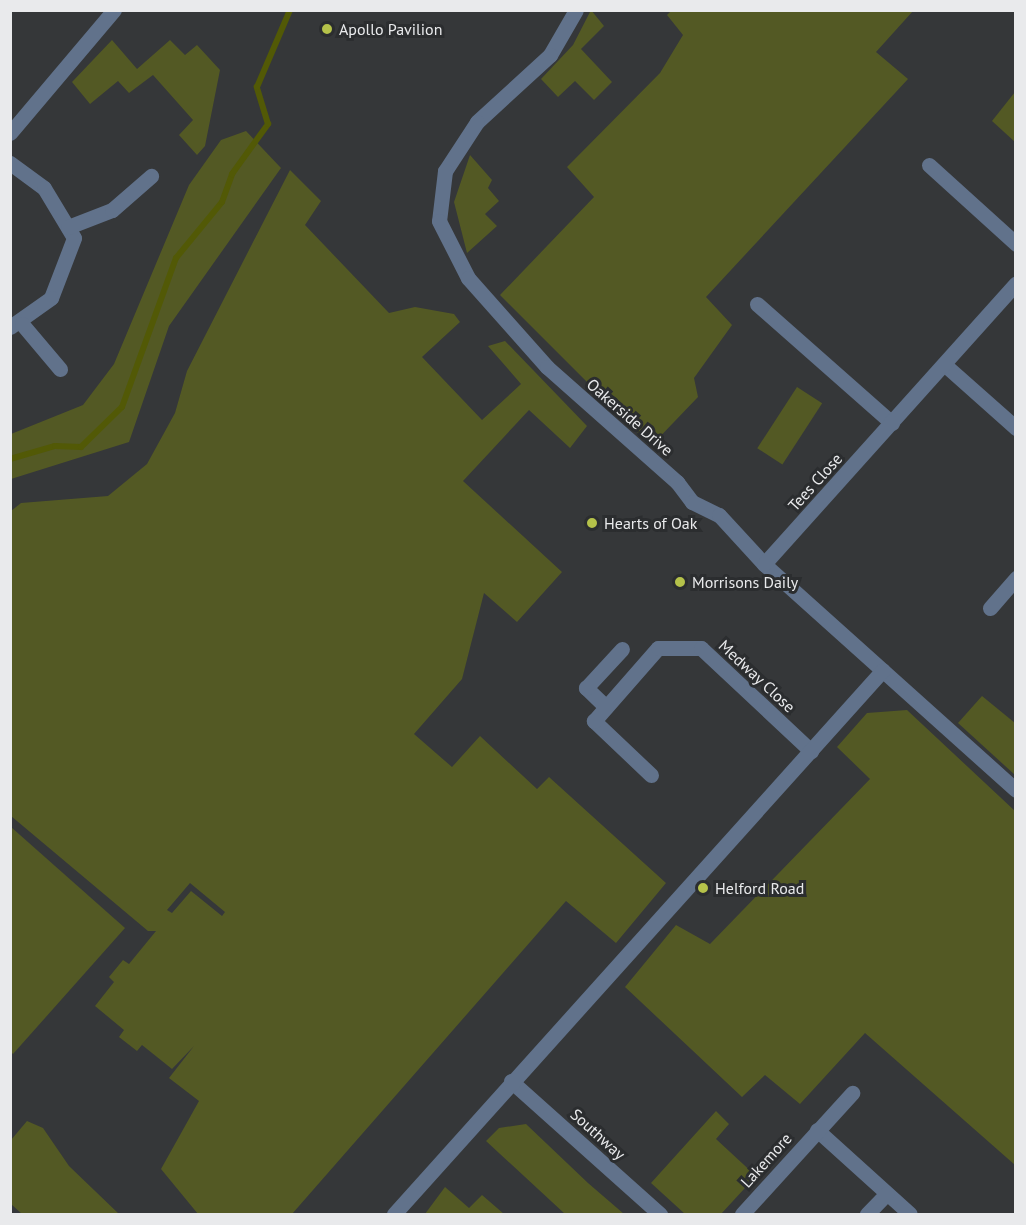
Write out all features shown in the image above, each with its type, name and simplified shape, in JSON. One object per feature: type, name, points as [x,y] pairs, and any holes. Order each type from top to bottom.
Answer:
[{"type":"street","points":[[10,133],[114,10]]},
{"type":"street","name":"Oakerside Drive","points":[[576,10],[550,55],[477,122],[445,171],[439,221],[468,278],[511,329],[655,469],[692,502],[719,515],[764,564],[1016,790]]},
{"type":"street","points":[[10,163],[44,188],[74,238],[51,298],[16,326],[60,369]]},
{"type":"street","points":[[929,165],[1016,244]]},
{"type":"street","points":[[68,227],[112,210],[151,176]]},
{"type":"street","name":"Tees Close","points":[[764,564],[945,365],[1016,283]]},
{"type":"street","points":[[758,304],[892,423]]},
{"type":"street","points":[[945,365],[1016,428]]},
{"type":"street","points":[[990,608],[1016,578]]},
{"type":"street","name":"Medway Close","points":[[651,775],[594,721],[658,648],[701,648],[811,752]]},
{"type":"street","points":[[606,707],[586,688],[622,649]]},
{"type":"street","points":[[394,1215],[511,1081],[883,670]]},
{"type":"street","name":"Southway","points":[[511,1081],[660,1215]]},
{"type":"street","name":"Lakemore","points":[[742,1215],[852,1093]]},
{"type":"street","name":"Lakemore","points":[[817,1130],[910,1215]]},
{"type":"street","points":[[867,1215],[886,1194]]},
{"type":"green space","points":[[591,10],[604,26],[581,49],[612,82],[594,100],[575,81],[558,97],[541,79],[573,45]]},
{"type":"green space","points":[[671,11],[913,11],[876,52],[908,79],[706,297],[732,325],[694,378],[698,397],[651,446],[500,295],[594,197],[567,167],[660,73],[683,35],[667,15]]},
{"type":"green space","points":[[112,40],[137,69],[170,40],[185,55],[197,45],[220,70],[205,146],[197,155],[179,135],[193,120],[153,75],[129,93],[118,81],[90,104],[72,82]]},
{"type":"green space","points":[[1015,92],[1015,142],[992,121]]},
{"type":"green space","points":[[246,131],[281,168],[169,326],[129,442],[11,479],[11,434],[83,405],[114,364],[189,185],[221,140]]},
{"type":"green space","points":[[470,155],[492,180],[488,188],[499,201],[485,214],[497,226],[467,253],[454,202]]},
{"type":"green space","points":[[290,170],[321,201],[305,225],[389,313],[415,307],[454,314],[460,322],[422,357],[482,420],[521,384],[488,346],[505,341],[587,426],[570,448],[529,410],[463,481],[562,572],[517,622],[484,593],[462,679],[414,734],[452,767],[480,736],[537,789],[549,777],[666,883],[616,943],[566,901],[292,1214],[198,1214],[161,1169],[199,1101],[169,1078],[194,1046],[172,1069],[142,1045],[137,1051],[119,1037],[124,1030],[95,1006],[114,982],[109,977],[123,960],[129,964],[156,931],[148,931],[11,816],[11,511],[21,503],[108,496],[147,464],[175,413],[187,371]],"holes":[[[190,883],[225,912],[222,916],[191,891],[172,913],[167,910]]]},
{"type":"green space","points":[[797,387],[822,403],[782,465],[757,448]]},
{"type":"green space","points":[[982,696],[1015,723],[1015,775],[958,723]]},
{"type":"green space","points":[[907,710],[1015,811],[1015,1165],[865,1033],[800,1104],[765,1075],[742,1097],[625,987],[676,925],[710,944],[870,779],[837,747],[867,713]]},
{"type":"green space","points":[[11,827],[125,928],[13,1054],[10,1051]]},
{"type":"green space","points":[[716,1111],[729,1124],[716,1139],[756,1176],[721,1214],[685,1214],[651,1183]]},
{"type":"green space","points":[[27,1121],[43,1128],[69,1166],[119,1214],[22,1214],[11,1204],[11,1140]]},
{"type":"green space","points":[[526,1124],[624,1214],[565,1214],[486,1141],[499,1128]]},
{"type":"green space","points":[[445,1187],[469,1208],[482,1195],[504,1214],[425,1214]]},
{"type":"waterway","points":[[10,459],[55,446],[81,447],[122,407],[176,258],[222,202],[232,174],[268,124],[257,87],[290,10]]},
{"type":"place","name":"Apollo Pavilion","points":[[327,29]]},
{"type":"place","name":"Hearts of Oak","points":[[592,523]]},
{"type":"place","name":"Morrisons Daily","points":[[680,582]]},
{"type":"place","name":"Helford Road","points":[[703,888]]}]
